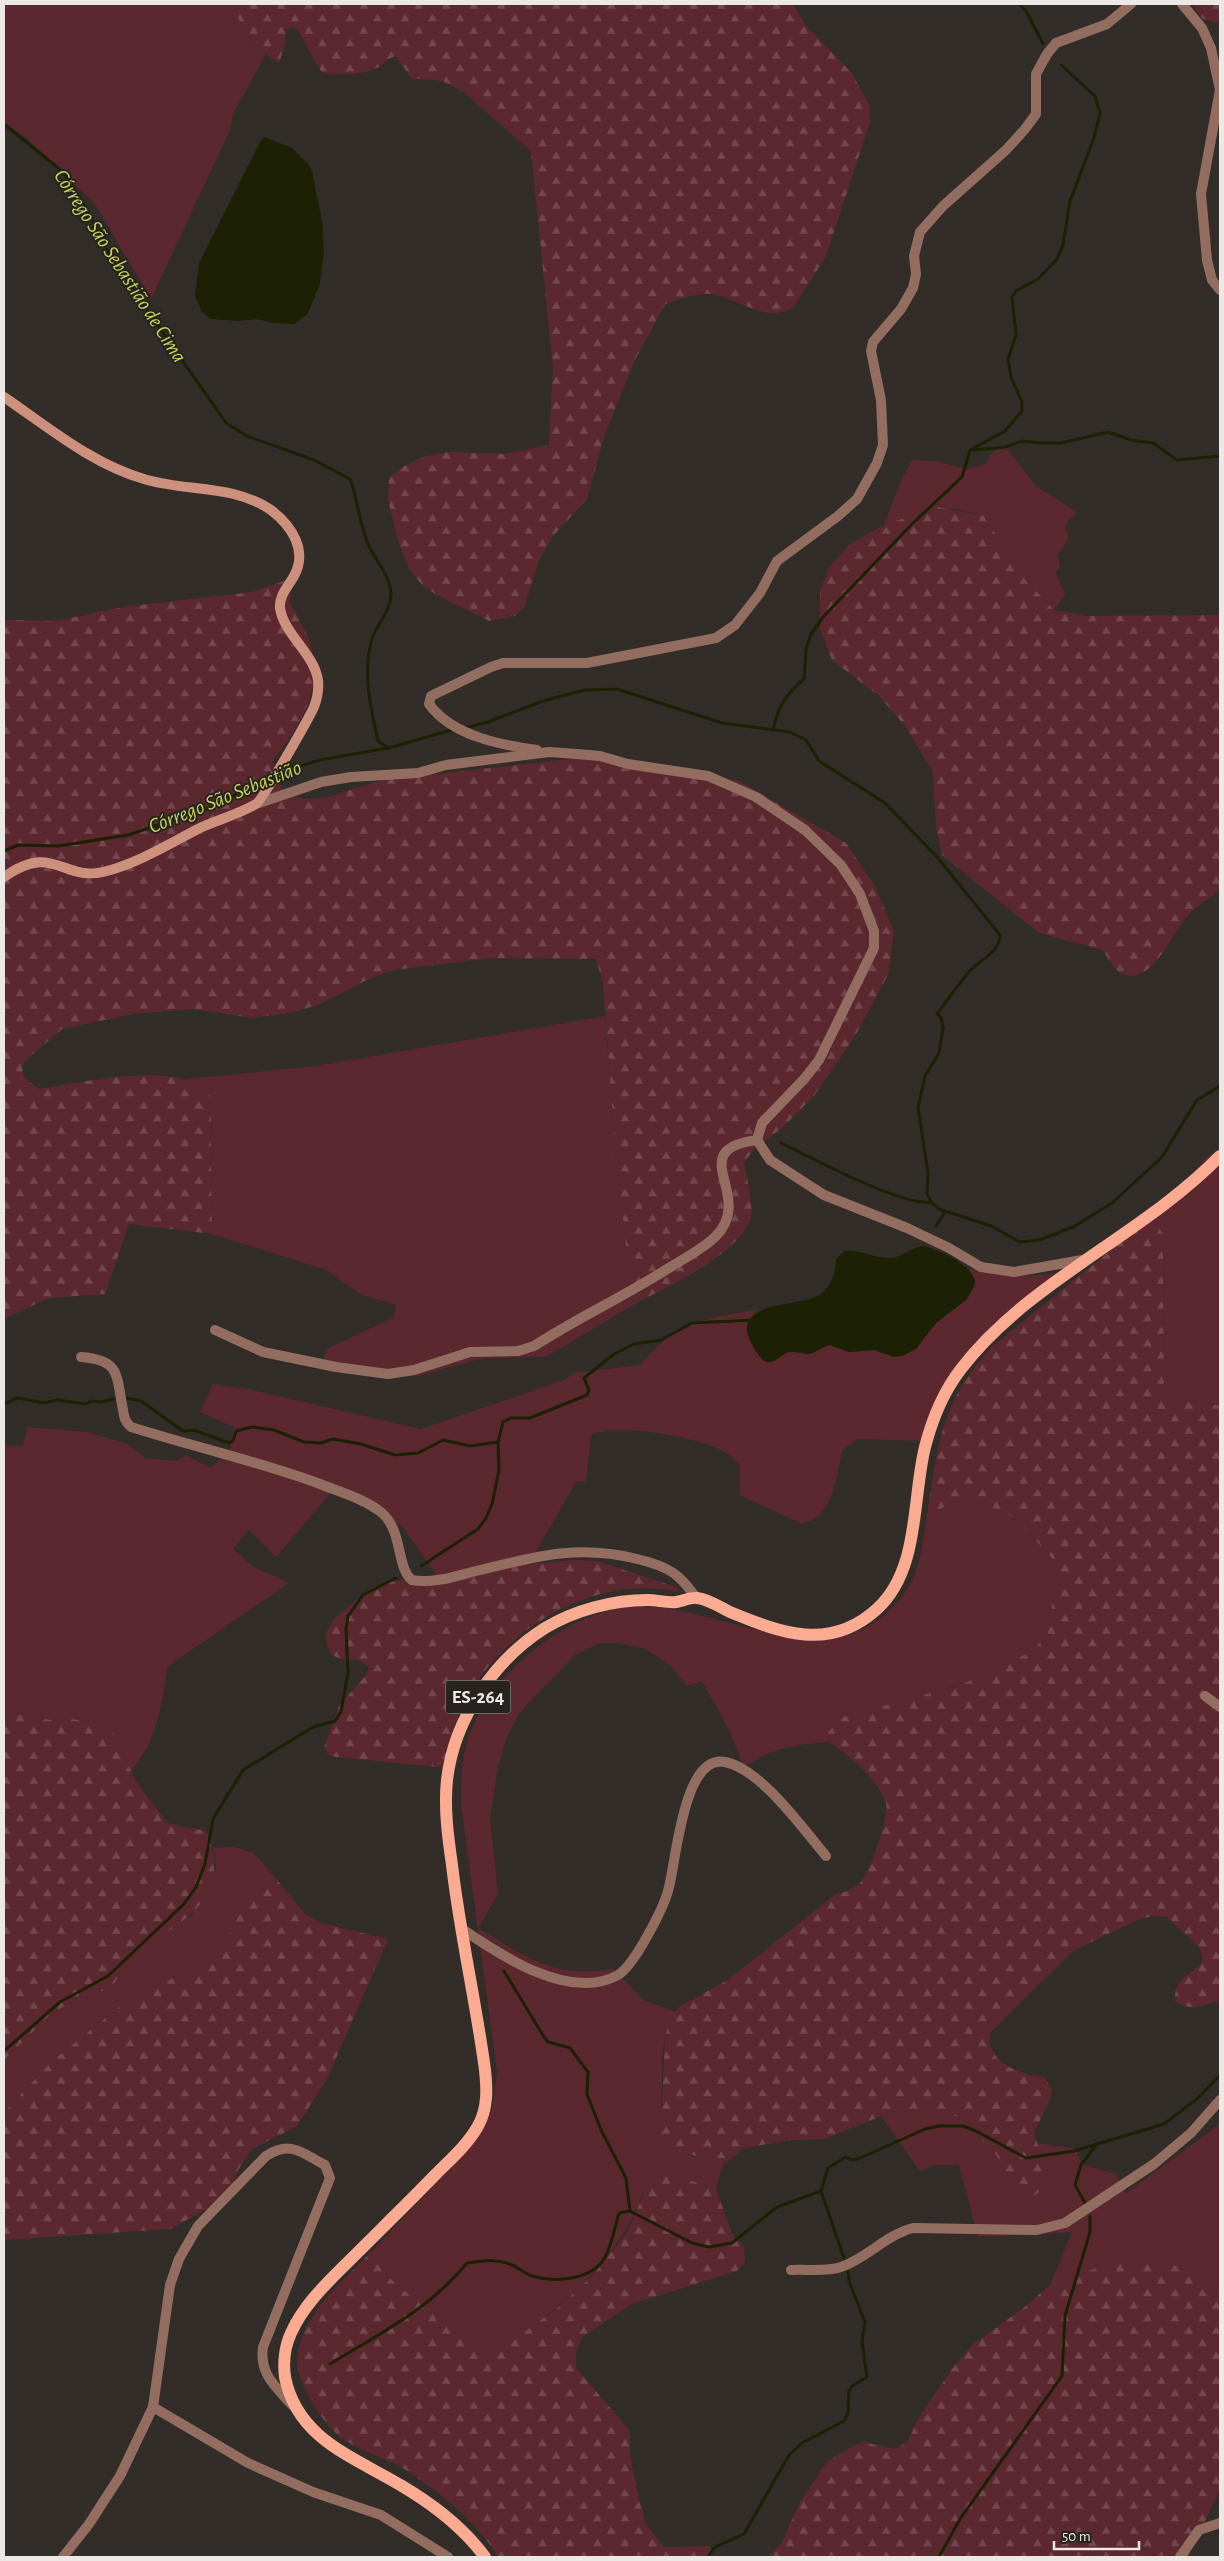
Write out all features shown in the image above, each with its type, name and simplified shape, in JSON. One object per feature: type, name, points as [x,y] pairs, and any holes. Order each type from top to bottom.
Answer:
[{"type":"main road","points":[[696,1597],[771,1629],[814,1636],[846,1628],[878,1609],[900,1577],[912,1530],[925,1450],[944,1395],[960,1370],[990,1336],[1089,1259],[1152,1216],[1198,1180],[1220,1156]]},
{"type":"main road","name":"ES-264","points":[[485,2557],[461,2528],[441,2512],[326,2441],[306,2424],[293,2405],[284,2371],[285,2352],[290,2334],[304,2310],[330,2280],[460,2151],[478,2125],[485,2108],[487,2094],[486,2070],[448,1837],[446,1782],[458,1736],[470,1710],[488,1681],[510,1655],[528,1640],[563,1619],[585,1610],[618,1602],[648,1600],[673,1602],[696,1597]]},
{"type":"street","points":[[1089,1259],[1014,1272],[981,1267],[949,1248],[906,1228],[824,1195],[770,1160],[757,1140],[762,1123],[805,1078],[819,1060],[828,1036],[871,956],[874,931],[860,894],[840,865],[805,830],[756,797],[708,776],[628,764],[600,756],[549,752],[490,741],[454,724],[434,710],[429,704],[431,696],[503,663],[587,663],[704,642],[724,634],[735,625],[760,593],[777,561],[787,551],[838,516],[857,500],[877,464],[883,445],[881,400],[871,351],[873,342],[901,309],[913,288],[916,274],[914,256],[920,232],[944,206],[1025,129],[1036,114],[1036,74],[1046,54],[1056,43],[1108,24],[1131,4]]},
{"type":"street","points":[[1182,4],[1202,28],[1211,48],[1220,90],[1201,194],[1207,260],[1212,280],[1220,290]]},
{"type":"street","points":[[4,397],[113,468],[168,485],[218,490],[241,496],[272,511],[297,538],[300,550],[299,567],[280,598],[280,610],[285,623],[312,666],[318,680],[318,693],[310,715],[259,803]]},
{"type":"street","points":[[4,877],[27,864],[41,861],[52,862],[86,873],[101,873],[124,865],[205,826],[259,803],[320,782],[351,777],[418,773],[446,765],[549,752]]},
{"type":"street","points":[[215,1330],[263,1352],[336,1367],[388,1374],[414,1370],[470,1352],[518,1351],[534,1346],[641,1286],[715,1237],[726,1225],[730,1214],[730,1205],[721,1172],[721,1160],[728,1149],[738,1143],[757,1140]]},
{"type":"street","points":[[81,1356],[99,1358],[112,1366],[117,1378],[124,1418],[131,1427],[296,1475],[351,1496],[381,1512],[391,1522],[406,1572],[412,1580],[443,1579],[544,1555],[573,1551],[597,1552],[621,1555],[663,1567],[677,1575],[696,1597]]},
{"type":"street","points":[[1204,1696],[1220,1707]]},
{"type":"street","points":[[462,1929],[516,1964],[546,1976],[580,1982],[596,1981],[619,1975],[641,1946],[668,1894],[677,1841],[687,1801],[704,1771],[710,1764],[718,1762],[732,1764],[758,1779],[777,1798],[826,1856]]},
{"type":"street","points":[[791,2270],[839,2268],[851,2263],[898,2233],[913,2228],[1037,2230],[1065,2223],[1154,2164],[1192,2133],[1220,2100]]},
{"type":"street","points":[[63,2557],[89,2524],[120,2476],[153,2407],[170,2285],[187,2244],[198,2226],[266,2156],[276,2150],[291,2147],[325,2165],[330,2178],[263,2347],[261,2359],[266,2377],[293,2405]]},
{"type":"street","points":[[153,2407],[248,2463],[312,2492],[381,2516],[448,2557]]},
{"type":"street","points":[[1180,2557],[1199,2530],[1220,2523]]},
{"type":"green space","points":[[4,4],[234,4],[245,32],[254,44],[266,54],[233,114],[231,128],[151,299],[95,204],[28,139],[4,123]]},
{"type":"green space","points":[[234,4],[793,4],[808,28],[851,72],[870,106],[869,125],[826,256],[794,307],[784,312],[763,312],[710,294],[693,295],[665,304],[633,364],[604,437],[587,499],[552,537],[539,560],[524,608],[515,616],[489,621],[435,594],[421,584],[409,569],[399,544],[388,500],[389,478],[404,466],[426,456],[449,452],[505,454],[549,445],[553,368],[531,151],[462,91],[443,81],[411,78],[396,56],[370,71],[350,74],[322,73],[297,29],[291,27],[286,30],[285,45],[279,63],[250,38],[240,23]]},
{"type":"green space","points":[[1191,4],[1220,4],[1220,24],[1203,19]]},
{"type":"green space","points":[[1004,445],[1037,487],[1077,512],[1065,525],[1069,539],[1057,555],[1060,566],[1056,573],[1065,594],[1054,610],[1024,578],[984,516],[952,508],[884,525],[900,483],[912,460],[940,462],[965,469],[986,464],[990,455]]},
{"type":"green space","points":[[937,507],[984,516],[1024,578],[1054,610],[1088,616],[1220,615],[1220,891],[1192,911],[1160,956],[1141,973],[1131,976],[1119,972],[1103,950],[1039,933],[942,855],[936,827],[933,772],[905,726],[879,696],[832,660],[820,629],[820,590],[830,566],[850,544],[884,525]]},
{"type":"green space","points":[[296,577],[292,582],[290,603],[310,640],[315,681],[307,706],[296,729],[273,761],[274,777],[287,794],[304,799],[325,798],[381,780],[589,757],[739,781],[846,843],[875,886],[894,932],[888,975],[855,1036],[814,1096],[784,1126],[754,1150],[744,1162],[750,1192],[750,1220],[731,1246],[716,1258],[681,1280],[633,1305],[616,1161],[603,983],[596,959],[492,958],[394,970],[369,979],[318,1005],[290,1013],[253,1018],[193,1009],[133,1014],[62,1029],[25,1061],[22,1066],[24,1078],[39,1089],[138,1075],[177,1078],[200,1087],[211,1097],[212,1234],[129,1224],[105,1294],[49,1298],[4,1319],[4,620],[56,621],[123,607],[252,592]]},
{"type":"green space","points":[[605,1016],[616,1161],[633,1305],[546,1357],[483,1358],[417,1376],[334,1368],[323,1365],[326,1349],[393,1318],[396,1305],[360,1294],[327,1270],[212,1234],[212,1123],[178,1080],[316,1066]]},
{"type":"green space","points":[[1210,1154],[1220,1154],[1220,1406],[1184,1398],[1164,1398],[1163,1235],[1152,1217]]},
{"type":"green space","points":[[1152,1217],[1163,1234],[1164,1397],[1184,1398],[1220,1406],[1220,1686],[1218,1688],[1220,1691],[1220,2001],[1202,2006],[1187,2007],[1175,2001],[1175,1993],[1180,1982],[1203,1960],[1199,1947],[1167,1917],[1155,1916],[1139,1919],[1073,1951],[990,2033],[990,2045],[998,2059],[1020,2072],[1044,2077],[1052,2089],[1049,2103],[1034,2132],[1037,2143],[1051,2170],[1038,2193],[1029,2199],[1018,2195],[997,2156],[962,2118],[927,2109],[894,2111],[824,2139],[791,2140],[744,2148],[732,2158],[701,2157],[675,2148],[656,2137],[662,2106],[665,2037],[670,2019],[679,2007],[729,1979],[836,1894],[860,1883],[878,1845],[886,1811],[886,1804],[882,1794],[863,1769],[829,1742],[827,1734],[842,1717],[953,1687],[984,1675],[1032,1651],[1048,1634],[1058,1565],[1018,1521],[1002,1511],[961,1498],[927,1516],[939,1445],[952,1404],[962,1385],[976,1365],[994,1345]]},
{"type":"green space","points":[[983,1267],[993,1271],[1020,1276],[1058,1273],[982,1339],[925,1441],[857,1439],[842,1451],[831,1496],[819,1515],[811,1521],[800,1523],[740,1495],[740,1465],[719,1449],[691,1440],[655,1433],[618,1430],[603,1432],[591,1435],[586,1481],[576,1482],[529,1564],[441,1581],[402,1526],[334,1489],[276,1557],[249,1530],[233,1549],[252,1566],[289,1583],[168,1666],[160,1712],[149,1745],[131,1771],[111,1728],[69,1718],[51,1720],[4,1712],[4,1446],[23,1446],[27,1427],[87,1432],[128,1444],[145,1458],[177,1461],[186,1455],[210,1468],[230,1452],[234,1427],[200,1412],[213,1384],[248,1389],[421,1429],[564,1380],[574,1373],[641,1365],[667,1338],[680,1330],[706,1320],[757,1309],[748,1325],[754,1345],[767,1362],[775,1361],[788,1352],[810,1354],[829,1345],[849,1352],[874,1350],[894,1357],[910,1352],[936,1323],[968,1298],[974,1288],[975,1279],[968,1270]]},
{"type":"green space","points":[[961,1498],[1002,1511],[1018,1521],[1058,1565],[1053,1610],[1048,1634],[1040,1645],[1010,1664],[990,1673],[897,1705],[827,1734],[829,1742],[785,1748],[765,1755],[744,1767],[730,1732],[702,1681],[687,1686],[671,1666],[646,1649],[617,1643],[600,1643],[575,1655],[520,1712],[507,1737],[498,1767],[490,1819],[498,1894],[478,1928],[527,1956],[558,1968],[575,1971],[614,1969],[643,2000],[676,2012],[666,2033],[664,2045],[661,2110],[656,2137],[693,2157],[732,2158],[723,2165],[716,2189],[686,2179],[672,2168],[647,2179],[629,2223],[617,2243],[587,2280],[551,2312],[507,2346],[480,2349],[430,2303],[404,2291],[395,2283],[388,2276],[374,2249],[452,2167],[478,2135],[493,2106],[497,2071],[461,1804],[462,1772],[466,1747],[470,1733],[483,1706],[511,1670],[544,1642],[581,1620],[621,1608],[657,1607],[693,1613],[763,1631],[801,1636],[838,1637],[862,1629],[874,1623],[885,1614],[904,1594],[911,1583],[920,1557],[927,1516]]},
{"type":"green space","points":[[576,1560],[597,1561],[679,1588],[677,1592],[638,1588],[598,1595],[560,1609],[525,1632],[494,1660],[470,1693],[454,1729],[447,1768],[329,1756],[324,1747],[339,1706],[366,1675],[369,1667],[360,1660],[341,1659],[332,1655],[327,1646],[326,1633],[334,1619],[367,1591],[381,1584],[410,1578],[435,1582],[529,1564]]},
{"type":"green space","points":[[4,1712],[51,1720],[69,1718],[111,1728],[137,1783],[167,1823],[206,1831],[213,1855],[213,1876],[208,1894],[182,1922],[126,1956],[123,1970],[111,1988],[70,2003],[50,2015],[4,2060]]},
{"type":"green space","points":[[234,1847],[254,1853],[278,1881],[269,1882],[220,1951],[189,1972],[153,1986],[123,2004],[52,2061],[4,2112],[4,2060],[50,2015],[70,2003],[111,1988],[123,1970],[126,1956],[192,1915],[216,1868],[213,1848]]},
{"type":"green space","points":[[278,1881],[305,1914],[320,1923],[388,1939],[327,2079],[296,2127],[252,2149],[238,2170],[228,2198],[170,2229],[4,2240],[4,2112],[52,2061],[123,2004],[153,1986],[189,1972],[220,1951],[243,1908],[269,1882]]},
{"type":"green space","points":[[927,2109],[962,2118],[997,2156],[1018,2195],[1051,2170],[1037,2143],[1076,2149],[1081,2164],[1116,2174],[1126,2193],[1220,2124],[1220,2299],[1213,2290],[1125,2261],[1104,2265],[1050,2285],[1072,2232],[978,2237],[959,2165],[936,2165],[920,2171],[881,2116],[894,2111]]},
{"type":"green space","points":[[664,2168],[672,2168],[686,2179],[716,2189],[732,2234],[744,2246],[745,2262],[737,2271],[632,2304],[582,2337],[576,2352],[576,2368],[630,2431],[630,2455],[646,2524],[664,2547],[710,2546],[712,2557],[498,2557],[490,2544],[470,2521],[436,2491],[403,2468],[346,2441],[330,2427],[314,2406],[302,2383],[299,2372],[297,2356],[300,2343],[308,2324],[320,2305],[374,2249],[388,2276],[395,2283],[404,2291],[430,2303],[480,2349],[504,2347],[557,2308],[593,2275],[626,2234],[642,2198],[647,2179]]},
{"type":"green space","points":[[1158,2260],[1184,2269],[1192,2274],[1220,2299],[1220,2490],[1188,2557],[768,2557],[781,2544],[800,2502],[827,2462],[863,2442],[896,2449],[908,2441],[919,2417],[952,2369],[972,2345],[1022,2309],[1050,2285],[1104,2265],[1125,2261]]},
{"type":"shaded area","points":[[264,137],[292,148],[309,165],[312,171],[322,221],[324,252],[320,283],[308,314],[294,324],[273,323],[257,319],[238,321],[211,319],[202,312],[195,296],[199,263]]},
{"type":"shaded area","points":[[920,1246],[925,1246],[948,1255],[963,1265],[969,1270],[975,1284],[966,1300],[936,1323],[916,1349],[902,1356],[894,1357],[874,1350],[849,1352],[829,1345],[808,1354],[786,1353],[771,1362],[764,1361],[760,1357],[749,1337],[748,1324],[754,1314],[767,1308],[812,1298],[822,1293],[833,1278],[836,1259],[844,1251],[856,1251],[891,1258],[900,1256]]},
{"type":"waterway","points":[[1019,4],[1026,11],[1043,44]]},
{"type":"waterway","points":[[773,730],[777,714],[784,702],[792,690],[804,679],[806,649],[811,634],[824,616],[912,524],[962,477],[970,450],[1005,431],[1022,411],[1022,402],[1011,377],[1008,359],[1016,335],[1012,297],[1016,291],[1038,279],[1057,259],[1063,245],[1070,201],[1094,138],[1100,113],[1095,96],[1061,65]]},
{"type":"waterway","name":"Córrego São Sebastião de Cima","points":[[4,124],[63,172],[86,208],[113,261],[226,423],[247,436],[314,460],[350,479],[366,539],[385,574],[391,594],[389,606],[372,639],[368,664],[369,690],[378,741],[388,748]]},
{"type":"waterway","points":[[973,450],[1006,447],[1022,441],[1061,443],[1108,432],[1131,440],[1153,443],[1177,460],[1220,456]]},
{"type":"waterway","name":"Córrego São Sebastião de Cima","points":[[464,728],[488,722],[546,700],[585,690],[617,689],[722,723],[790,732],[806,740],[819,761],[885,803],[938,858],[1000,935],[996,947],[968,973],[937,1014],[941,1017],[943,1028],[939,1053],[925,1076],[918,1107],[928,1173],[927,1193],[931,1202],[939,1209],[991,1226],[1020,1242],[1040,1240],[1075,1226],[1112,1203],[1162,1157],[1197,1100],[1220,1086]]},
{"type":"waterway","name":"Córrego São Sebastião","points":[[280,772],[320,760],[388,748],[455,729]]},
{"type":"waterway","name":"Córrego São Sebastião","points":[[4,851],[18,845],[58,846],[128,835],[212,807],[274,774]]},
{"type":"waterway","points":[[781,1143],[856,1180],[899,1197],[931,1202]]},
{"type":"waterway","points":[[936,1226],[945,1212]]},
{"type":"waterway","points":[[421,1566],[478,1529],[486,1518],[492,1504],[499,1470],[498,1442],[503,1422],[511,1418],[530,1418],[587,1395],[589,1390],[584,1378],[614,1354],[634,1344],[661,1340],[692,1323],[753,1320]]},
{"type":"waterway","points":[[4,1404],[18,1398],[44,1403],[57,1400],[86,1404],[91,1401],[101,1402],[114,1399]]},
{"type":"waterway","points":[[126,1398],[141,1401],[183,1431],[194,1430],[229,1443],[233,1441],[236,1431],[252,1427],[274,1430],[304,1442],[321,1443],[333,1439],[361,1444],[395,1455],[418,1453],[443,1440],[470,1446],[498,1442]]},
{"type":"waterway","points":[[4,2051],[60,2002],[108,1976],[184,1904],[196,1887],[205,1864],[213,1819],[243,1770],[313,1727],[335,1721],[341,1712],[348,1672],[346,1629],[348,1616],[363,1595],[396,1578]]},
{"type":"waterway","points":[[504,1971],[548,2042],[570,2048],[588,2072],[587,2094],[601,2130],[626,2178],[630,2211]]},
{"type":"waterway","points":[[844,2258],[821,2191],[828,2168],[846,2157],[851,2160],[858,2159],[925,2129],[939,2126],[963,2126],[1026,2158],[1074,2151],[1164,2124],[1197,2099],[1220,2075]]},
{"type":"waterway","points":[[1085,2203],[1075,2185],[1081,2165],[1096,2145]]},
{"type":"waterway","points":[[330,2364],[421,2307],[453,2279],[467,2263],[501,2261],[529,2275],[541,2278],[573,2278],[592,2271],[605,2257],[619,2213],[630,2211],[692,2243],[709,2247],[732,2243],[777,2207],[821,2191]]},
{"type":"waterway","points":[[939,2557],[960,2519],[1062,2376],[1065,2316],[1090,2232],[1090,2216]]},
{"type":"waterway","points":[[708,2557],[715,2547],[744,2534],[789,2455],[802,2443],[844,2421],[848,2413],[849,2391],[852,2386],[867,2377],[862,2341],[865,2322],[849,2281],[848,2272]]}]
